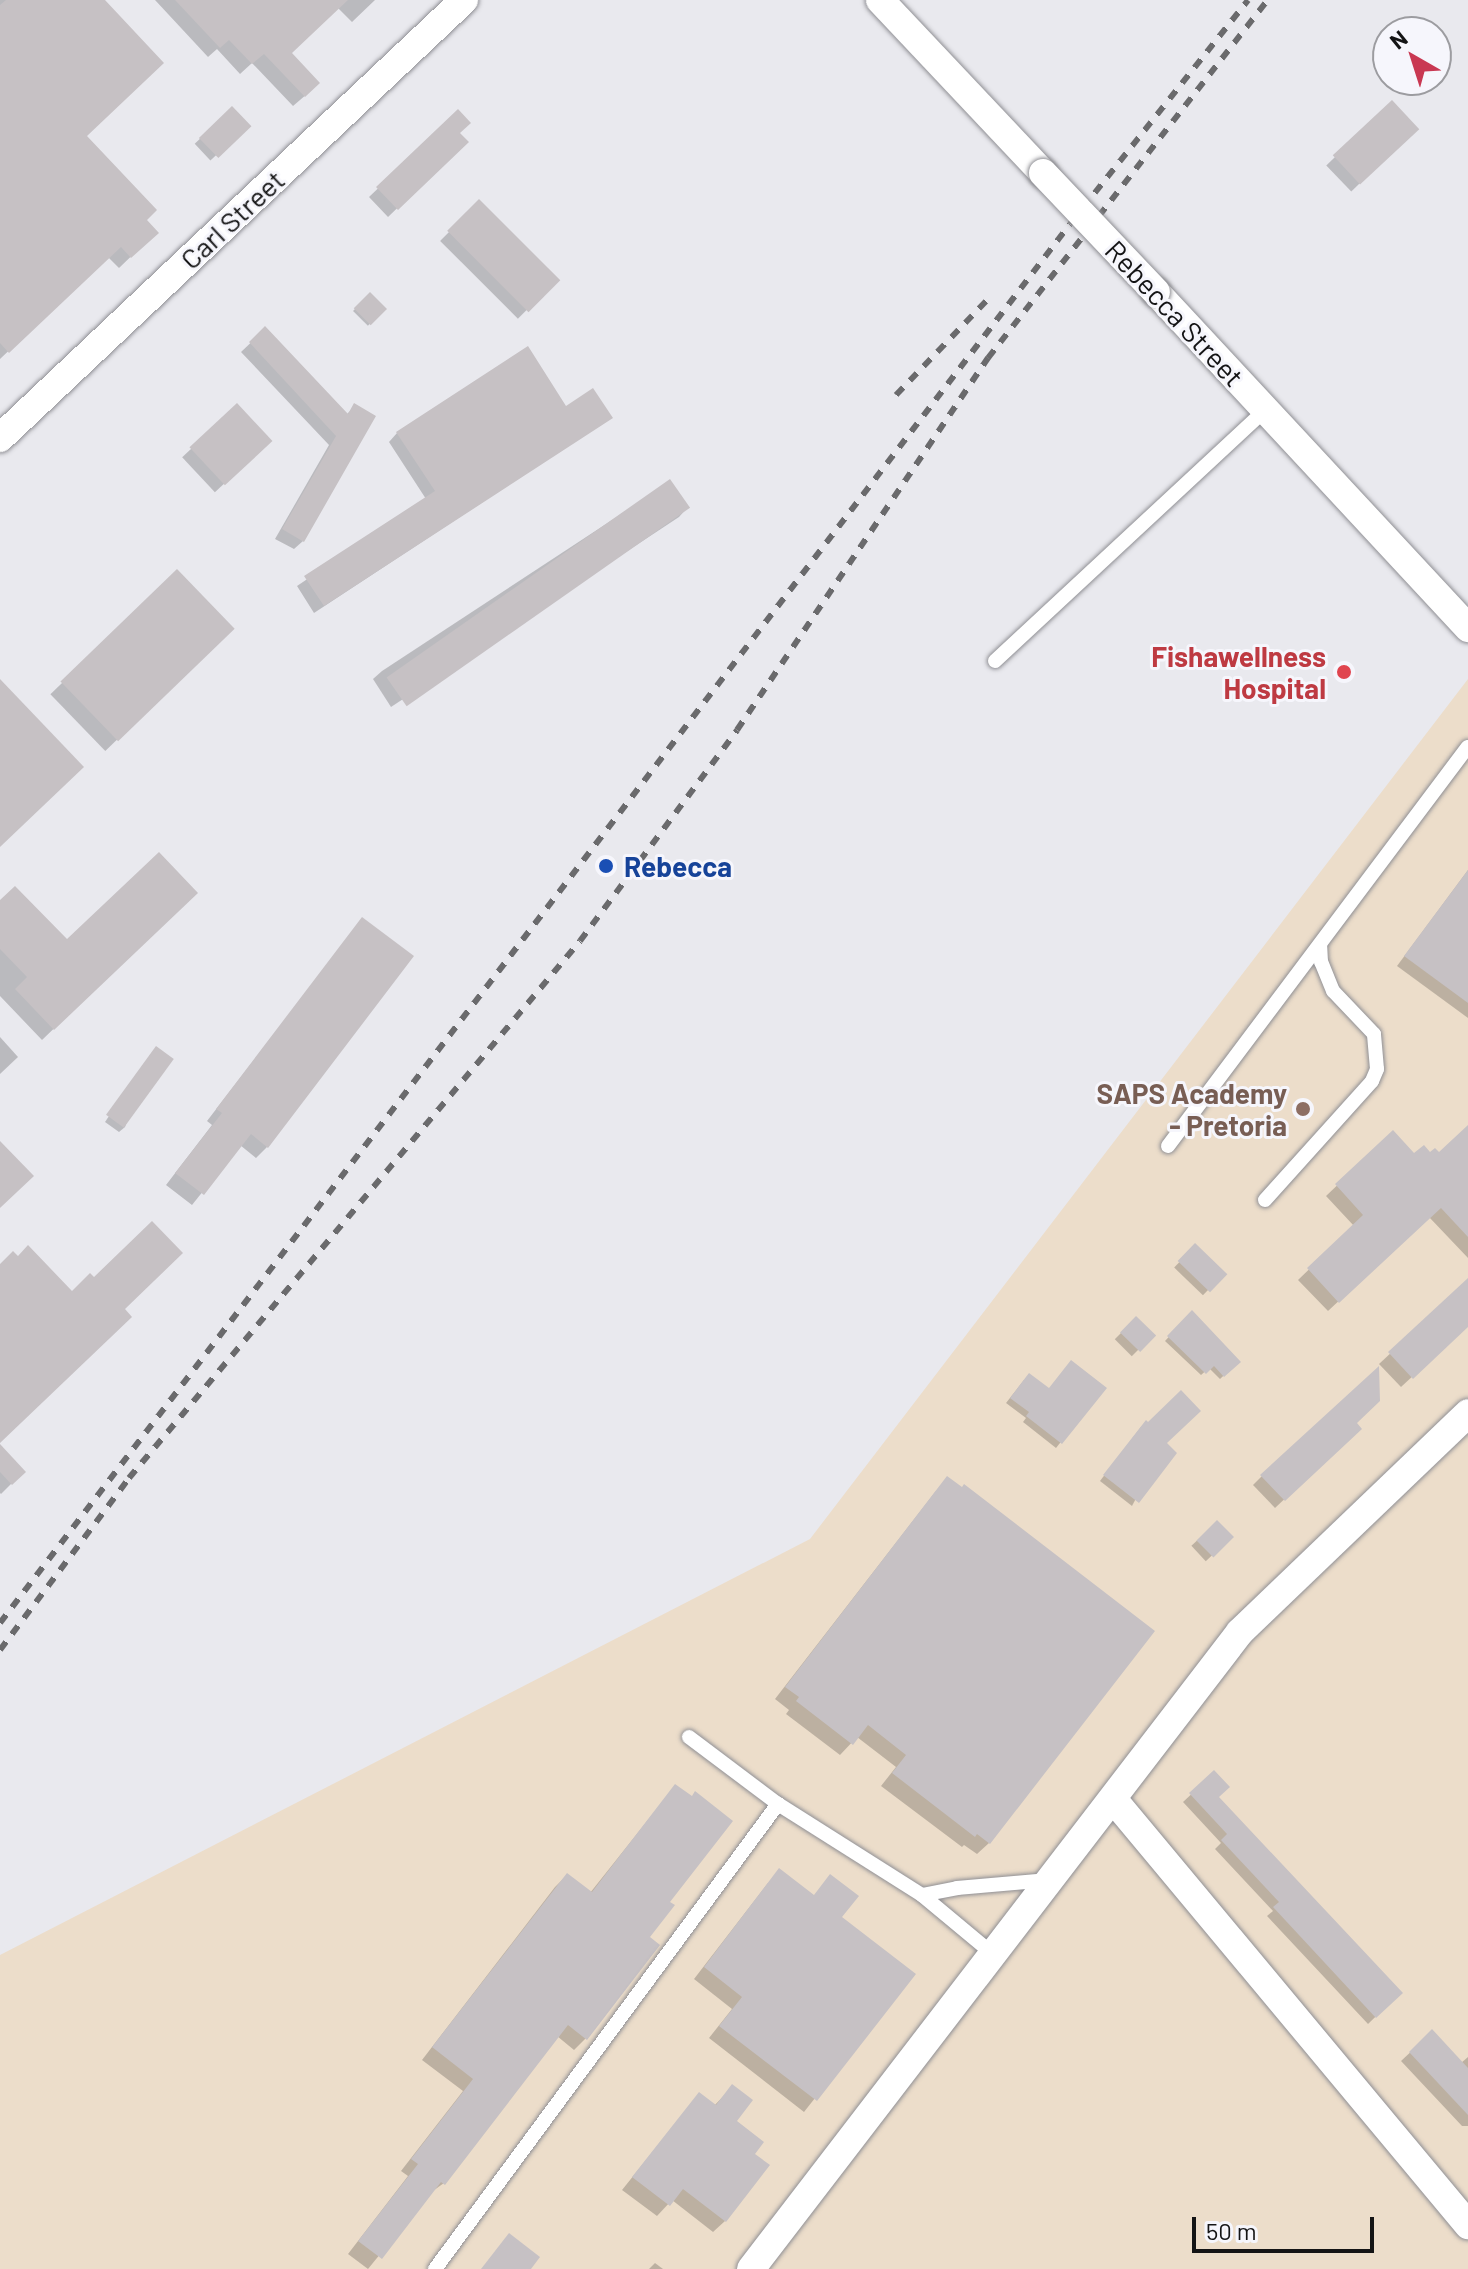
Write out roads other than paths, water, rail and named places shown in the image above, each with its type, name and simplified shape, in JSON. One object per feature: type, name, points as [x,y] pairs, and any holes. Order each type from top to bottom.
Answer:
[{"type":"street","name":"Carl Street","points":[[5,423],[464,0]]},
{"type":"street","name":"Rebecca Street","points":[[880,0],[1468,628]]},
{"type":"street","points":[[751,2269],[1240,1632],[1468,1413]]},
{"type":"street","points":[[1113,1799],[1468,2225]]},
{"type":"lane","points":[[995,661],[1265,410]]},
{"type":"lane","points":[[1168,1146],[1468,747]]},
{"type":"lane","points":[[1265,1200],[1372,1081],[1377,1069],[1374,1034],[1333,991],[1321,962],[1320,945]]},
{"type":"lane","points":[[689,1737],[778,1804],[922,1895],[994,1955]]},
{"type":"lane","points":[[435,2269],[778,1804]]},
{"type":"lane","points":[[922,1895],[1052,1880]]},
{"type":"railway","points":[[0,1623],[1070,224],[1248,0]]},
{"type":"railway","points":[[0,1650],[129,1478],[580,941],[737,730],[988,358],[1268,0]]},
{"type":"railway","points":[[896,395],[987,300]]},
{"type":"place","name":"Fishawellness Hospital","points":[[1344,672]]},
{"type":"place","name":"Rebecca","points":[[606,866]]},
{"type":"place","name":"SAPS Academy - Pretoria","points":[[1303,1109]]}]
